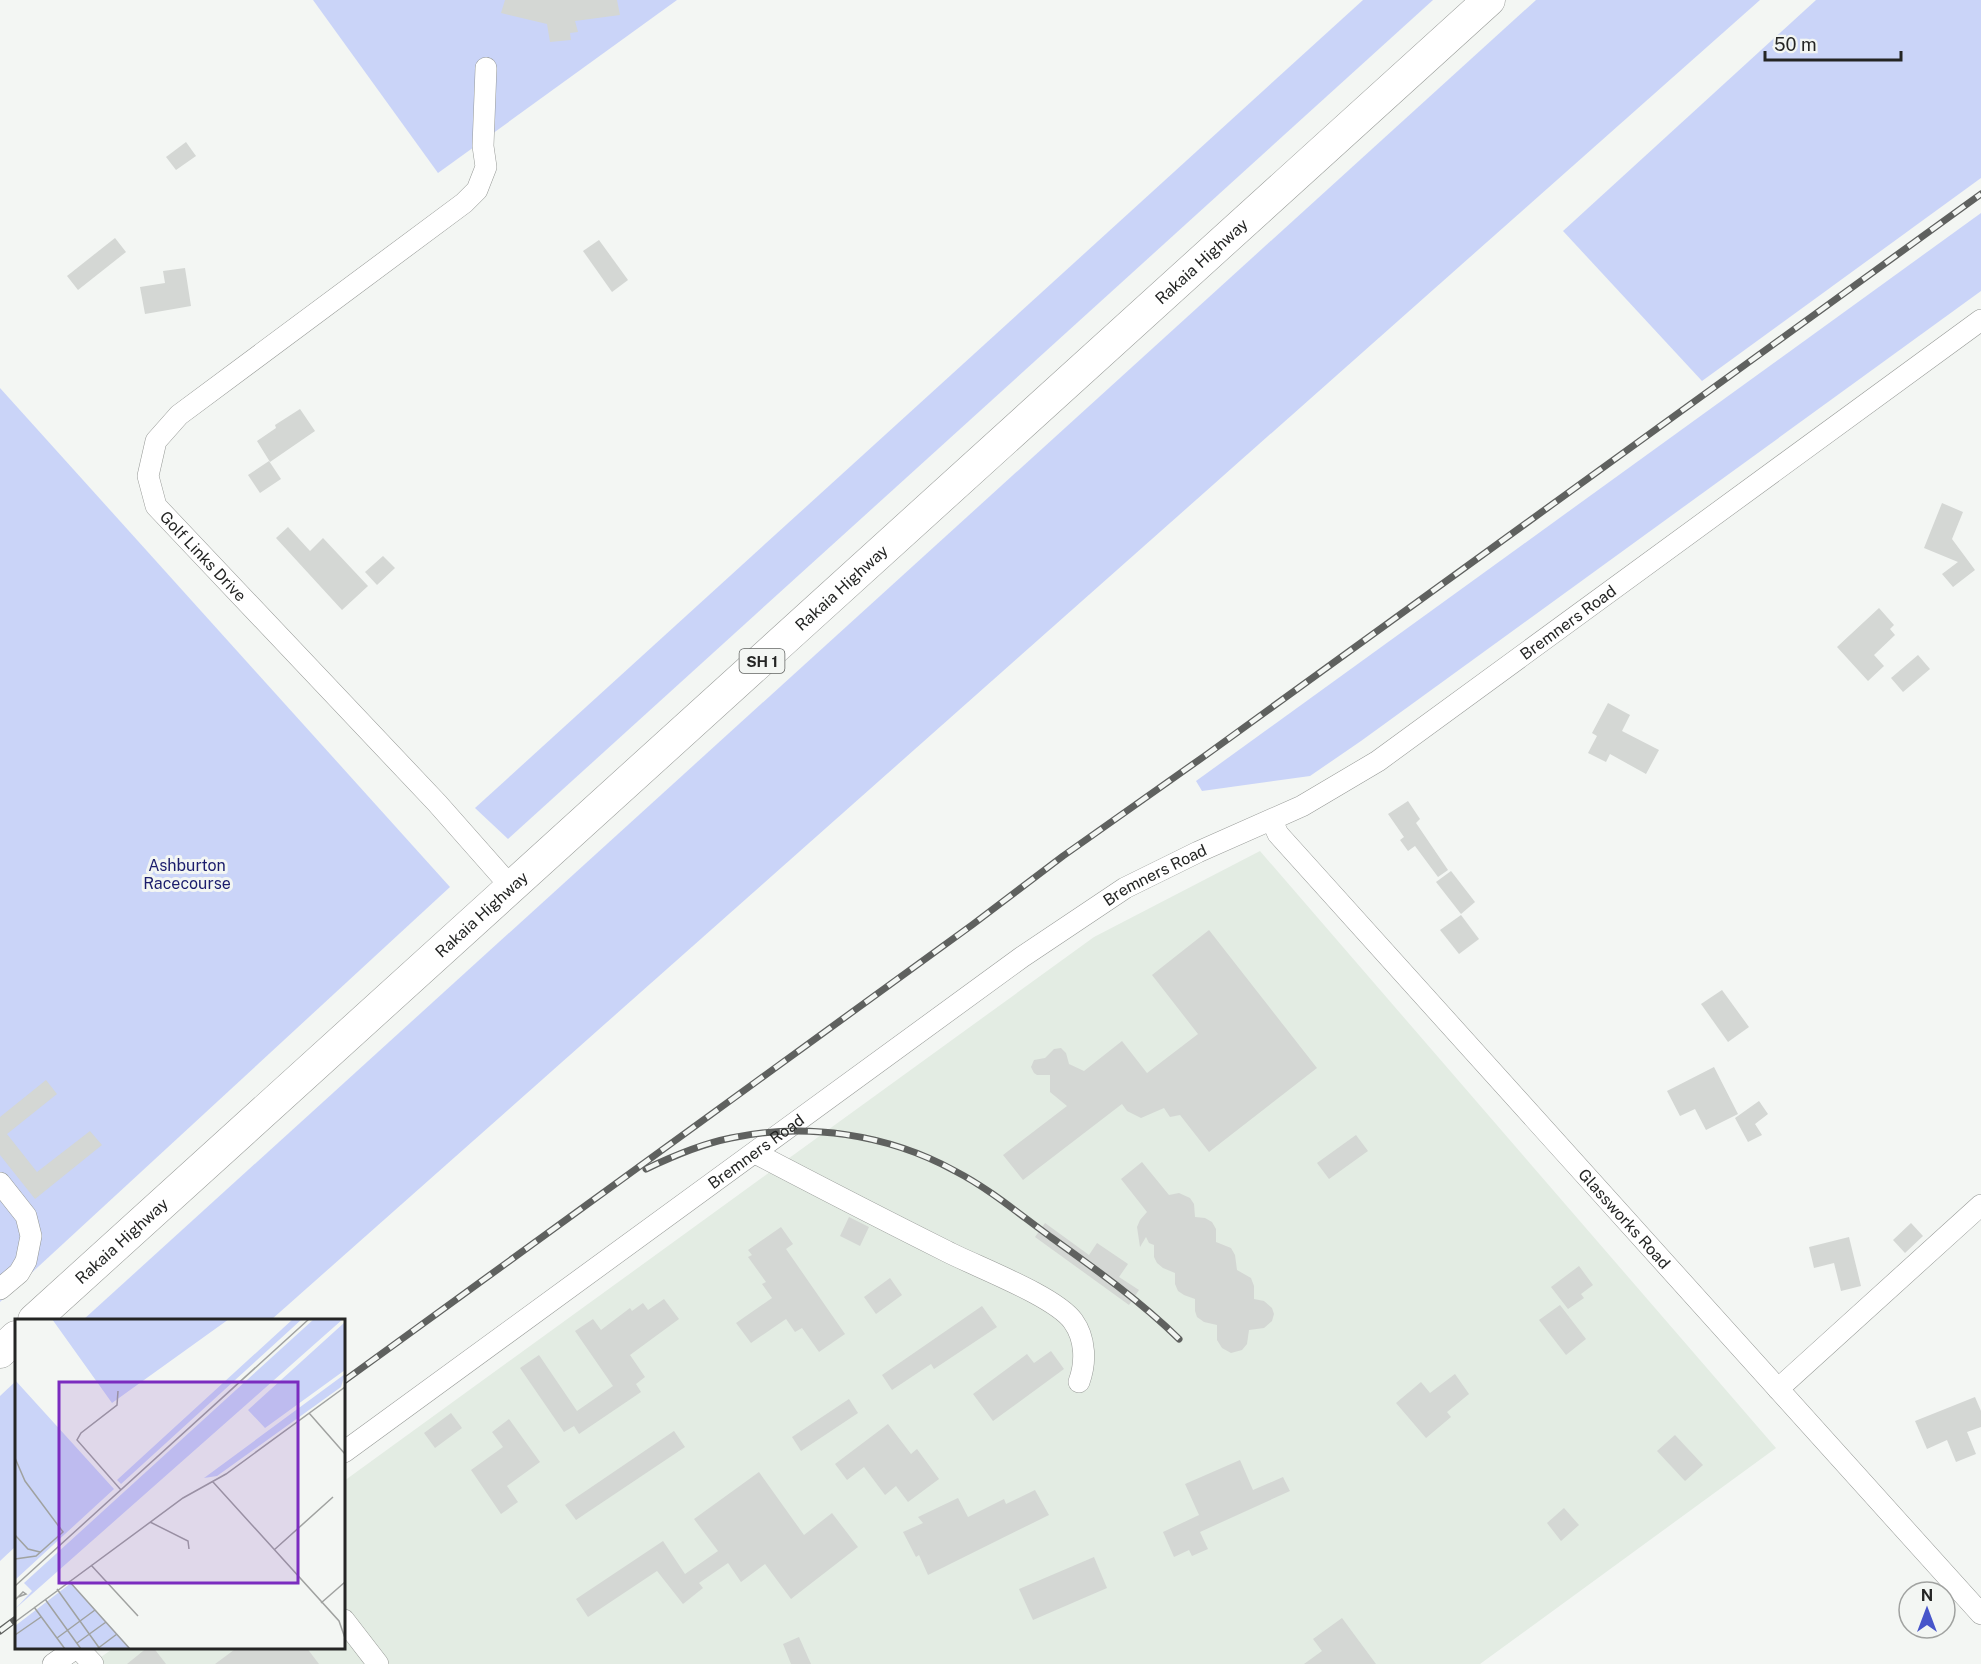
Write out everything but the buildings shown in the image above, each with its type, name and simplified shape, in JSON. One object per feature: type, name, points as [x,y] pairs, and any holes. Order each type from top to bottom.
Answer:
[{"type":"highway","name":"Rakaia Highway","points":[[35,1319],[1490,0]]},
{"type":"highway","points":[[0,1352],[15,1338]]},
{"type":"street","name":"Golf Links Drive","points":[[486,68],[483,146],[486,167],[477,190],[464,203],[179,415],[156,441],[148,476],[156,506],[436,803],[512,888]]},
{"type":"street","name":"Bremners Road","points":[[345,1451],[1089,910],[1125,888],[1169,866],[1302,806],[1378,760],[1981,320]]},
{"type":"street","name":"Glassworks Road","points":[[1272,821],[1278,834],[1981,1614]]},
{"type":"street","points":[[755,1153],[948,1252],[1045,1298],[1073,1321],[1083,1345],[1083,1370],[1079,1383]]},
{"type":"street","points":[[0,1183],[26,1216],[31,1236],[26,1261],[19,1273],[0,1289]]},
{"type":"street","points":[[1778,1389],[1981,1205]]},
{"type":"street","points":[[345,1621],[378,1664]]},
{"type":"street","points":[[53,1664],[74,1649]]},
{"type":"street","points":[[79,1649],[93,1664]]},
{"type":"shaded area","points":[[1260,851],[1776,1448],[1480,1664],[102,1664],[98,1659],[113,1649],[345,1649],[345,1480],[1094,937]]},
{"type":"green space","points":[[313,0],[677,0],[438,173]]},
{"type":"green space","points":[[1363,0],[1433,0],[508,839],[475,808]]},
{"type":"green space","points":[[1536,0],[1760,0],[272,1319],[84,1319]]},
{"type":"green space","points":[[1816,0],[1981,0],[1981,178],[1702,381],[1563,231]]},
{"type":"green space","points":[[1981,213],[1981,291],[1310,776],[1202,791],[1196,781]]},
{"type":"green space","name":"Ashburton Racecourse","points":[[0,388],[450,887],[0,1302]]},
{"type":"green space","points":[[15,1382],[15,1547],[0,1561],[0,1396]]},
{"type":"railway","points":[[345,1380],[972,925],[1063,856],[1981,194]]},
{"type":"railway","points":[[646,1169],[709,1144],[759,1133],[788,1131],[846,1135],[902,1148],[955,1171],[991,1193],[1116,1285],[1179,1339]]},
{"type":"railway","points":[[0,1631],[15,1620]]}]
